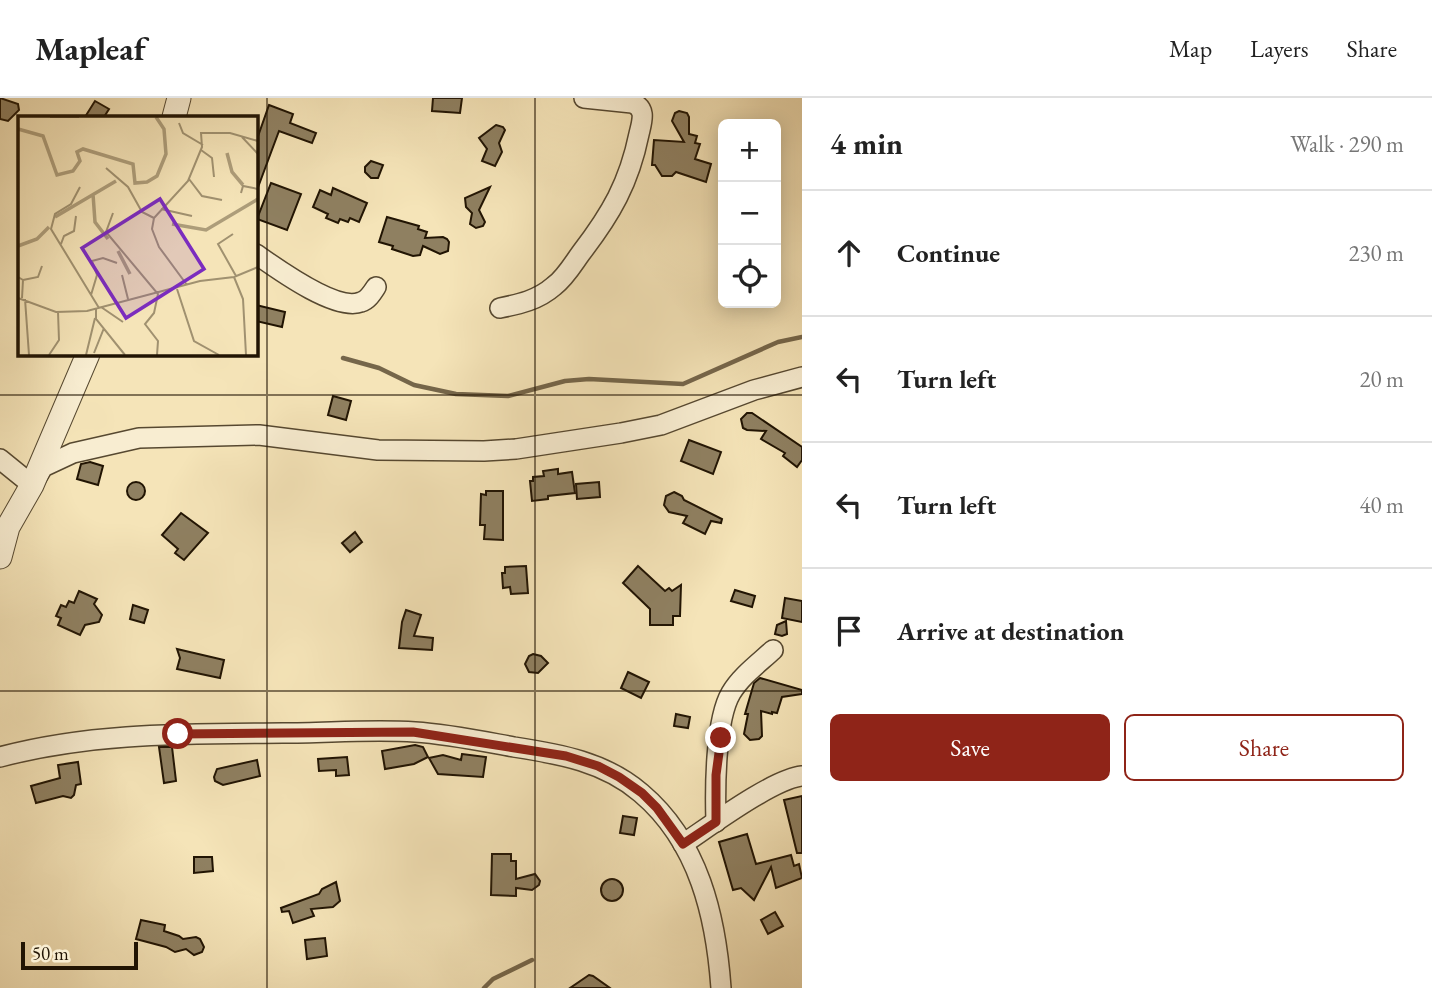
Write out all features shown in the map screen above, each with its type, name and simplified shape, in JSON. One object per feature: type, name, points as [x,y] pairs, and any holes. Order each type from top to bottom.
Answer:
[{"type":"street","points":[[174,116],[179,98]]},
{"type":"street","points":[[500,308],[525,303],[556,285],[609,217],[624,187],[635,156],[642,110],[632,103],[584,98]]},
{"type":"street","points":[[257,255],[314,290],[349,304],[359,304],[367,299],[376,287]]},
{"type":"street","points":[[32,485],[88,355]]},
{"type":"street","points":[[0,557],[8,527],[43,467],[73,453],[139,438],[259,435],[378,450],[516,449],[661,425],[754,390],[802,377]]},
{"type":"street","points":[[0,459],[32,485]]},
{"type":"street","points":[[716,822],[716,775],[727,701],[745,676],[773,650]]},
{"type":"street","points":[[0,757],[71,741],[178,734],[413,732],[566,756],[598,766],[642,793],[657,808],[683,844],[701,880],[713,916],[721,988]]},
{"type":"street","points":[[683,844],[791,777],[802,776]]},
{"type":"building","points":[[0,98],[18,104],[19,110],[8,121],[0,119]]},
{"type":"building","points":[[433,98],[462,98],[460,113],[432,111]]},
{"type":"building","points":[[95,101],[109,109],[105,116],[86,116]]},
{"type":"building","points":[[269,105],[293,114],[290,123],[316,133],[312,143],[279,131],[257,190],[257,139]]},
{"type":"building","points":[[675,113],[687,113],[689,134],[697,136],[695,143],[700,144],[695,159],[711,164],[706,182],[676,172],[672,176],[662,176],[655,165],[652,165],[654,140],[684,142],[672,121]]},
{"type":"building","points":[[496,125],[505,130],[499,143],[502,152],[495,166],[482,161],[487,149],[479,138]]},
{"type":"building","points":[[371,161],[383,165],[378,178],[371,178],[365,172],[365,167]]},
{"type":"building","points":[[271,183],[301,194],[287,230],[257,219]]},
{"type":"building","points":[[490,187],[479,210],[485,222],[483,226],[476,228],[470,224],[472,213],[466,207],[465,198]]},
{"type":"building","points":[[333,188],[367,203],[359,222],[350,218],[348,222],[340,219],[338,223],[326,218],[328,214],[313,207],[320,190],[331,195]]},
{"type":"building","points":[[387,217],[419,226],[418,229],[427,232],[425,238],[447,239],[448,251],[440,254],[423,246],[420,255],[413,256],[379,242]]},
{"type":"building","points":[[257,305],[285,312],[282,327],[257,321]]},
{"type":"building","points":[[333,396],[351,401],[346,420],[328,415]]},
{"type":"building","points":[[747,413],[752,413],[802,447],[802,460],[797,467],[783,456],[785,453],[761,439],[766,431],[743,428],[741,419]]},
{"type":"building","points":[[689,440],[721,452],[713,474],[681,461]]},
{"type":"building","points":[[90,462],[103,466],[98,485],[77,479],[81,464]]},
{"type":"building","points":[[558,469],[558,474],[572,472],[575,493],[532,501],[530,481],[533,481],[533,477],[544,476],[543,471]]},
{"type":"building","points":[[136,482],[142,485],[145,491],[142,497],[136,500],[130,497],[127,491],[130,485]]},
{"type":"building","points":[[599,482],[600,497],[577,499],[576,484]]},
{"type":"building","points":[[486,491],[503,491],[503,540],[484,539],[485,525],[480,525],[481,494],[486,495]]},
{"type":"building","points":[[674,492],[722,519],[721,523],[711,521],[705,534],[683,523],[687,516],[669,512],[664,505],[666,496]]},
{"type":"building","points":[[181,513],[208,533],[184,560],[175,553],[178,549],[162,535]]},
{"type":"building","points":[[355,532],[362,542],[350,552],[342,543]]},
{"type":"building","points":[[526,566],[528,593],[511,594],[510,587],[503,588],[502,573],[505,573],[505,567]]},
{"type":"building","points":[[638,566],[665,591],[669,588],[672,591],[681,585],[680,616],[673,616],[673,625],[650,625],[650,609],[623,583]]},
{"type":"building","points":[[735,590],[755,596],[752,607],[731,601]]},
{"type":"building","points":[[79,591],[97,599],[94,604],[102,615],[99,622],[85,625],[80,635],[58,625],[61,618],[56,616],[61,605],[66,607],[69,601],[74,603]]},
{"type":"building","points":[[785,598],[802,601],[802,622],[782,618]]},
{"type":"building","points":[[133,605],[148,610],[144,623],[130,619]]},
{"type":"building","points":[[406,610],[421,615],[414,636],[433,638],[432,650],[399,648]]},
{"type":"building","points":[[786,621],[787,634],[775,634],[777,625]]},
{"type":"building","points":[[177,649],[224,660],[220,678],[177,669],[180,658]]},
{"type":"building","points":[[533,654],[541,656],[548,663],[538,673],[529,672],[525,664]]},
{"type":"building","points":[[628,672],[649,682],[641,698],[621,688]]},
{"type":"building","points":[[760,678],[802,690],[802,694],[782,697],[777,713],[761,711],[762,736],[750,740],[744,734],[748,714],[745,714],[754,683]]},
{"type":"building","points":[[676,714],[690,717],[688,728],[674,726]]},
{"type":"building","points":[[415,745],[423,747],[428,757],[414,764],[385,769],[382,751]]},
{"type":"building","points":[[159,747],[172,747],[176,781],[164,783]]},
{"type":"building","points":[[462,754],[486,757],[483,777],[438,774],[429,758],[443,755],[461,760]]},
{"type":"building","points":[[347,757],[349,775],[336,776],[336,770],[319,771],[318,759]]},
{"type":"building","points":[[257,760],[260,776],[223,785],[215,781],[217,769]]},
{"type":"building","points":[[78,762],[81,784],[76,785],[71,798],[63,796],[36,803],[31,786],[60,778],[58,765]]},
{"type":"building","points":[[802,796],[802,853],[797,853],[784,800]]},
{"type":"building","points":[[623,816],[637,818],[634,835],[620,833]]},
{"type":"building","points":[[747,834],[756,864],[791,855],[794,866],[799,864],[802,878],[776,888],[771,867],[754,900],[741,888],[733,890],[719,842]]},
{"type":"building","points":[[492,854],[511,854],[511,861],[516,861],[516,879],[535,874],[540,881],[539,885],[532,890],[516,888],[516,896],[491,895]]},
{"type":"building","points":[[194,857],[212,857],[213,871],[194,873]]},
{"type":"building","points":[[612,879],[620,882],[623,890],[620,898],[612,901],[604,898],[601,890],[604,882]]},
{"type":"building","points":[[336,882],[340,901],[333,907],[311,909],[314,916],[293,923],[289,911],[282,912],[281,908],[319,894],[322,889]]},
{"type":"building","points":[[775,912],[783,926],[768,934],[761,920]]},
{"type":"building","points":[[141,920],[165,925],[164,931],[183,939],[200,939],[204,947],[202,952],[194,955],[186,949],[175,952],[136,939]]},
{"type":"building","points":[[325,938],[327,956],[307,959],[305,940]]},
{"type":"building","points":[[589,975],[593,976],[610,988],[570,988]]},
{"type":"waterway","points":[[343,358],[379,368],[414,385],[456,394],[508,396],[565,381],[589,379],[683,384],[778,342],[802,337]]},
{"type":"waterway","points":[[484,988],[493,979],[532,960]]},
{"type":"route","points":[[178,734],[413,732],[566,756],[598,766],[642,793],[657,808],[683,844],[716,822],[716,775],[721,738]]}]
